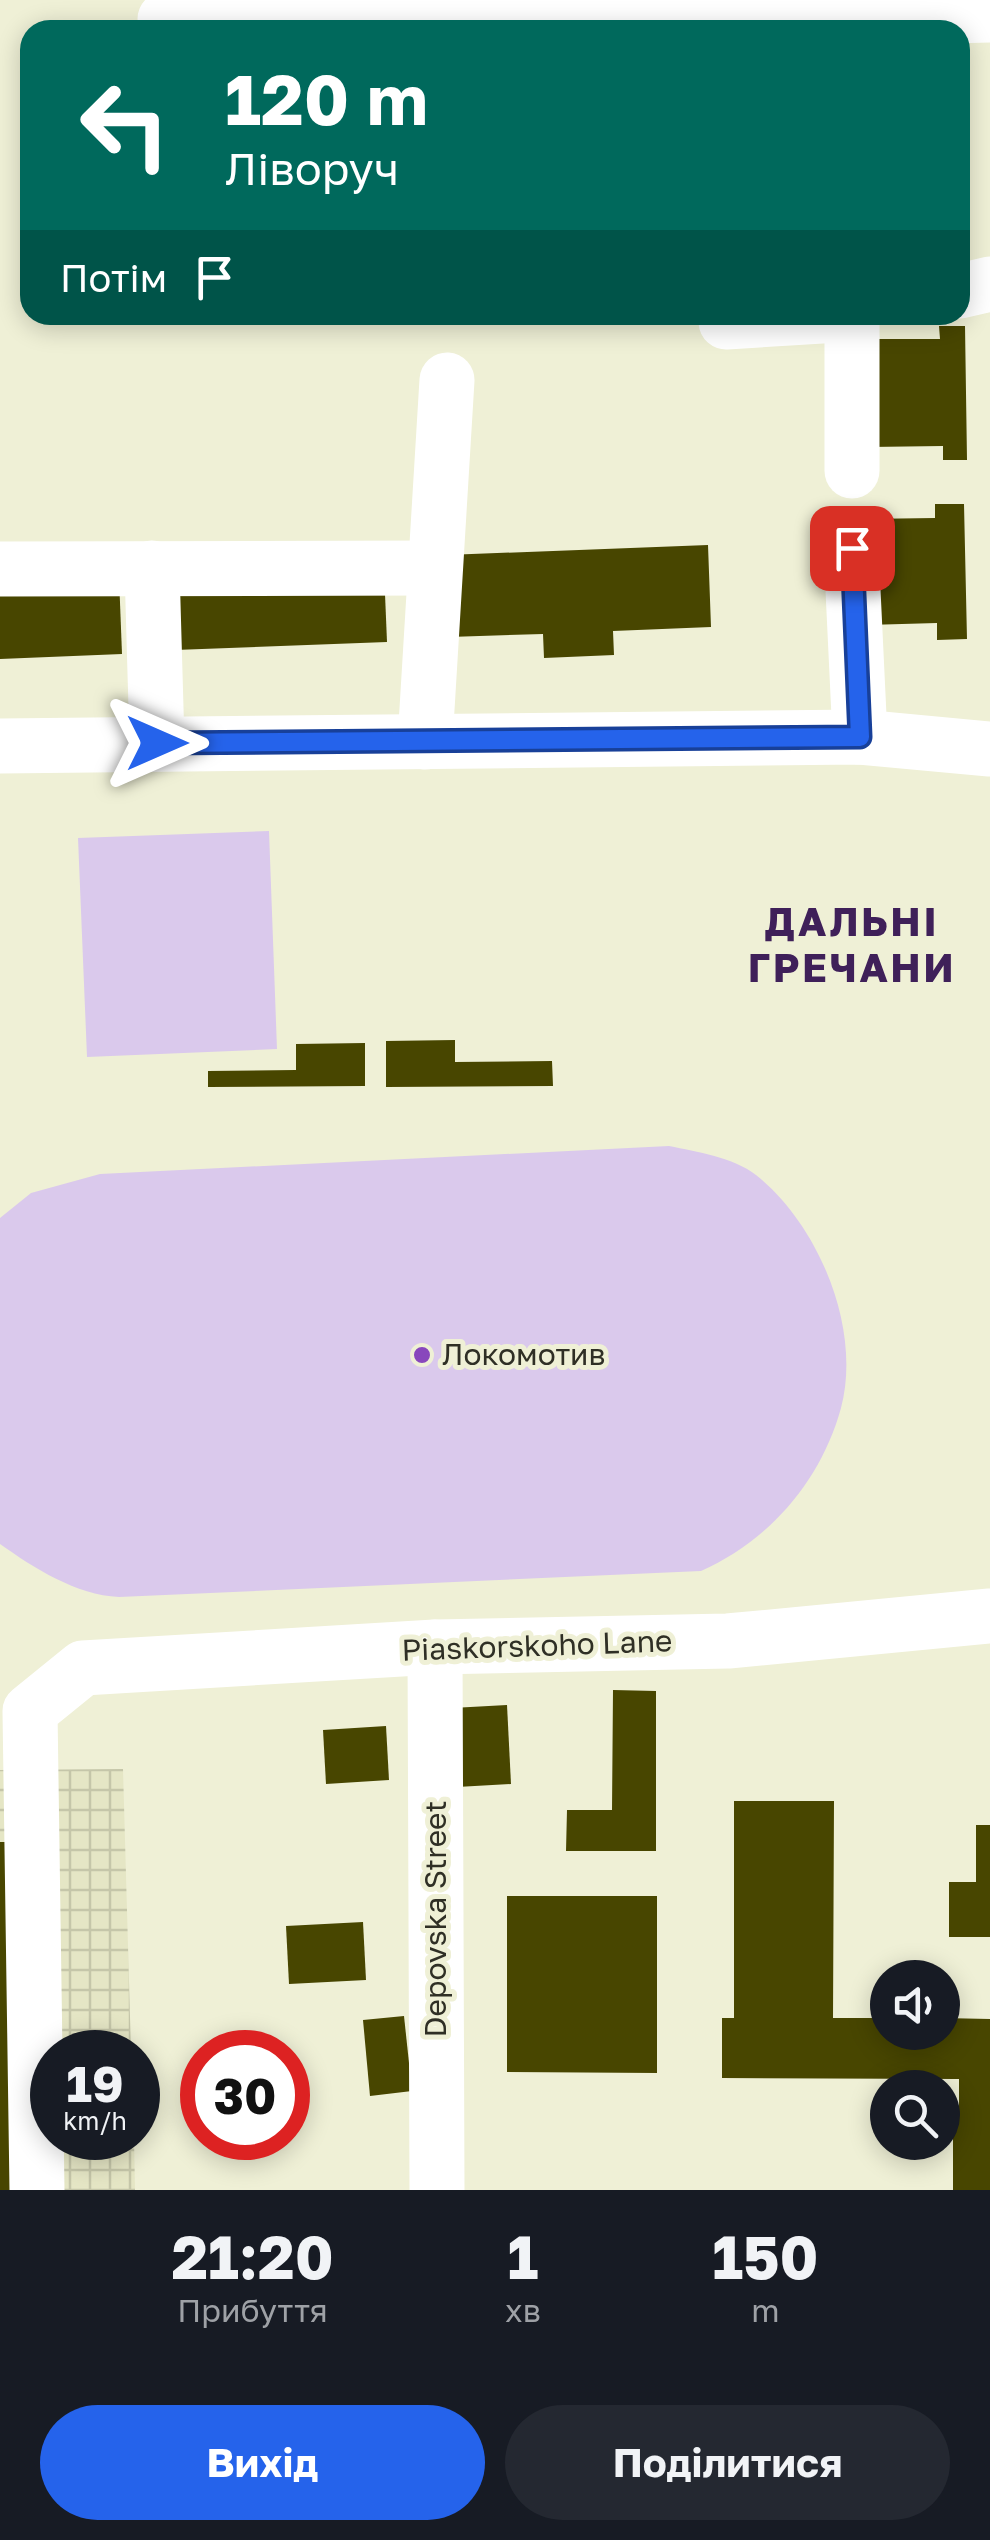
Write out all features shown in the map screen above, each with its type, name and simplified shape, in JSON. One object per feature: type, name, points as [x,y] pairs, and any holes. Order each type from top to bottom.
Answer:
[{"type":"street","points":[[165,19],[990,15]]},
{"type":"street","points":[[852,325],[852,471]]},
{"type":"street","points":[[424,742],[447,380]]},
{"type":"street","points":[[852,548],[860,737]]},
{"type":"street","points":[[152,568],[157,743]]},
{"type":"street","points":[[0,569],[433,568]]},
{"type":"street","points":[[0,746],[860,737],[990,749]]},
{"type":"street","name":"Piaskorskoho Lane","points":[[15,1711],[83,1668],[435,1647],[728,1642],[990,1616]]},
{"type":"street","name":"Depovska Street","points":[[435,1647],[436,2190]]},
{"type":"street","points":[[15,1711],[37,2190]]},
{"type":"shaded area","points":[[269,831],[277,1049],[87,1057],[78,838]]},
{"type":"shaded area","name":"Локомотив","points":[[669,1146],[737,1164],[779,1196],[799,1221],[830,1281],[845,1345],[846,1377],[841,1408],[820,1460],[789,1506],[749,1543],[726,1558],[701,1571],[119,1597],[71,1586],[0,1544],[0,1218],[31,1193],[100,1174]]},
{"type":"shaded area","points":[[123,1769],[130,2030],[30,2030],[30,2160],[134,2160],[135,2190],[0,2190],[0,1770]]},
{"type":"building","points":[[939,326],[965,326],[967,460],[943,460],[943,446],[869,447],[867,339],[940,339]]},
{"type":"building","points":[[935,504],[964,504],[967,639],[937,640],[937,623],[867,625],[865,519],[935,518]]},
{"type":"building","points":[[708,545],[711,627],[613,631],[614,655],[544,658],[543,634],[449,637],[446,555]]},
{"type":"building","points":[[384,570],[387,642],[175,650],[172,578]]},
{"type":"building","points":[[119,577],[122,654],[0,659],[0,582]]},
{"type":"building","points":[[455,1040],[455,1062],[552,1061],[553,1086],[386,1087],[386,1041]]},
{"type":"building","points":[[365,1043],[365,1086],[208,1087],[208,1071],[296,1070],[296,1044]]},
{"type":"building","points":[[613,1690],[656,1691],[656,1851],[566,1851],[567,1810],[612,1810]]},
{"type":"building","points":[[507,1705],[511,1784],[457,1787],[452,1708]]},
{"type":"building","points":[[386,1726],[389,1780],[326,1784],[323,1730]]},
{"type":"building","points":[[734,1801],[834,1801],[833,2018],[870,2018],[870,2050],[960,2050],[960,2018],[990,2019],[990,2190],[953,2190],[953,2160],[960,2160],[960,2070],[870,2070],[870,2079],[722,2078],[722,2018],[734,2018]]},
{"type":"building","points":[[976,1825],[990,1825],[990,1937],[949,1937],[949,1882],[976,1882]]},
{"type":"building","points":[[0,1842],[6,1842],[13,2190],[0,2190]]},
{"type":"building","points":[[507,1896],[657,1896],[657,2073],[507,2072]]},
{"type":"building","points":[[363,1922],[366,1980],[289,1984],[286,1926]]},
{"type":"building","points":[[404,2016],[412,2091],[370,2096],[363,2020]]},
{"type":"place","name":"Локомотив","points":[[422,1355]]},
{"type":"district","name":"ДАЛЬНІ ГРЕЧАНИ","points":[[852,945]]},
{"type":"route","points":[[157,743],[860,737],[852,548]]}]
